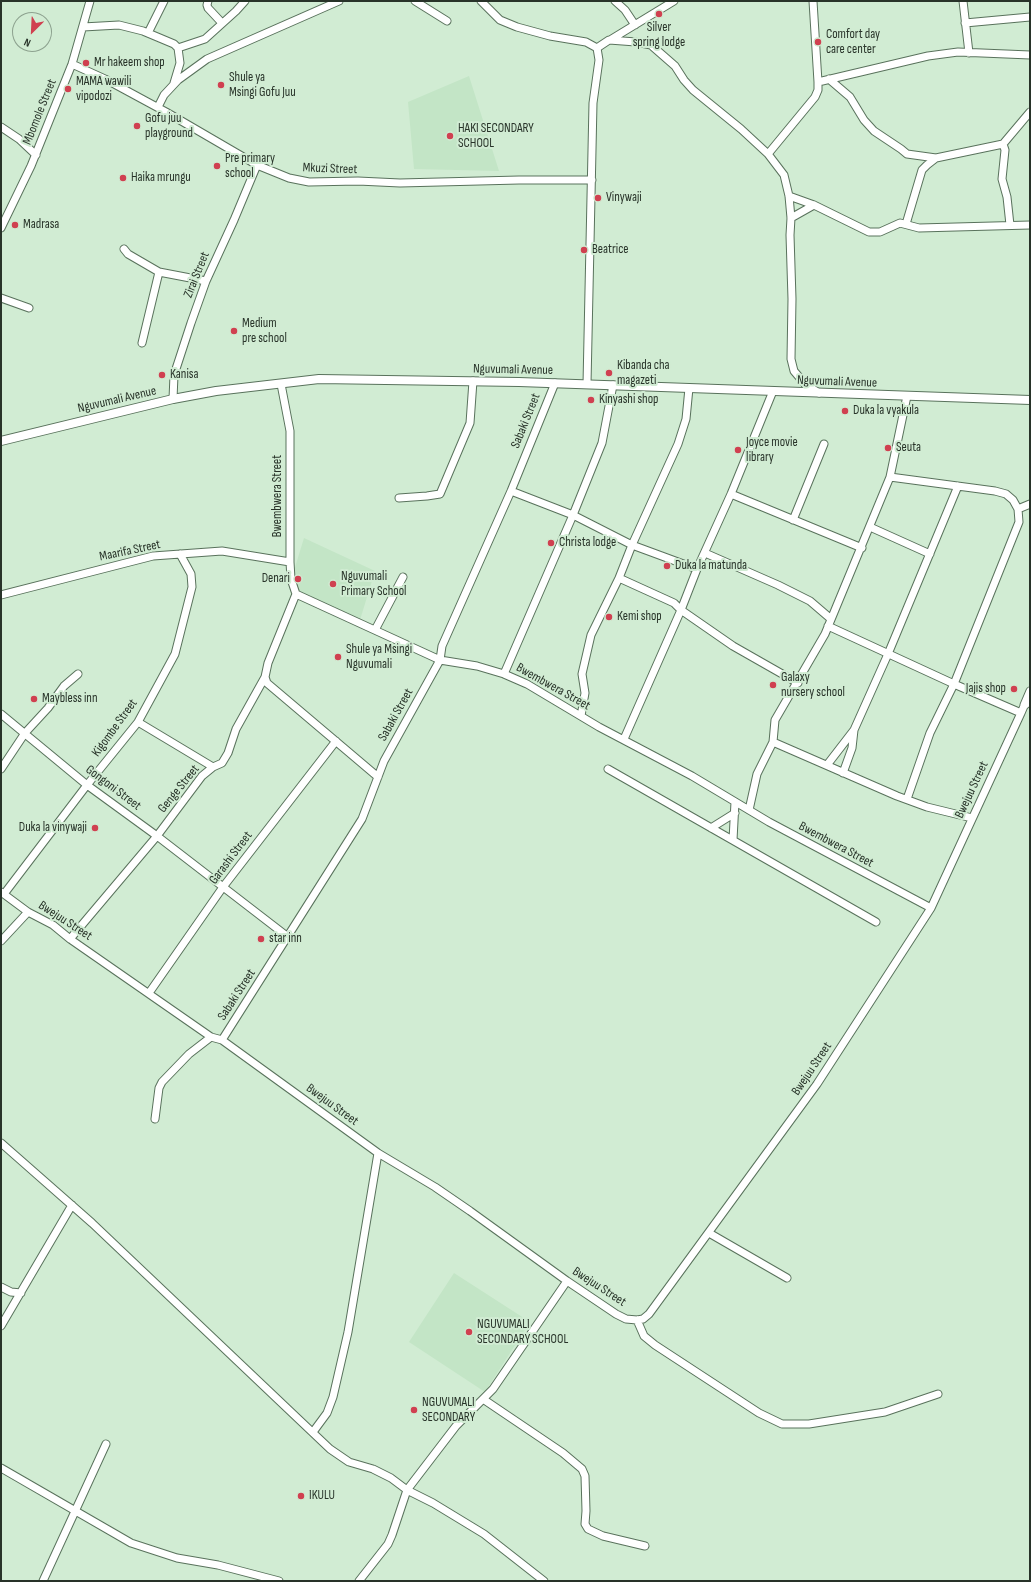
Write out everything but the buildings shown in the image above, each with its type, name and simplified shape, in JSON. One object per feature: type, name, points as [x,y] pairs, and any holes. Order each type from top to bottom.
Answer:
[{"type":"street","name":"Mbomole Street","points":[[1,228],[3,217],[36,155],[72,64],[90,1]]},
{"type":"street","points":[[148,33],[164,1]]},
{"type":"street","points":[[208,1],[208,8],[222,23]]},
{"type":"street","points":[[178,48],[205,39],[245,1]]},
{"type":"street","points":[[158,107],[164,95],[178,80],[207,59],[339,1]]},
{"type":"street","points":[[415,1],[447,21]]},
{"type":"street","points":[[482,1],[500,20],[517,27],[550,36],[586,42],[597,48]]},
{"type":"street","points":[[614,1],[625,10],[635,25]]},
{"type":"street","points":[[597,48],[674,1]]},
{"type":"street","points":[[768,154],[815,97],[818,90],[812,1]]},
{"type":"street","points":[[963,1],[969,53]]},
{"type":"street","points":[[965,23],[1030,17]]},
{"type":"street","points":[[83,27],[119,25],[148,33],[174,44],[178,48],[180,63],[173,85]]},
{"type":"street","points":[[609,40],[636,42],[651,45],[675,66],[693,90],[741,128],[768,154],[784,175],[789,196],[791,218],[791,360],[794,370],[804,384],[819,394]]},
{"type":"street","points":[[587,384],[594,103],[599,60],[597,48]]},
{"type":"street","points":[[818,82],[928,56],[958,52],[1030,55]]},
{"type":"street","name":"Mkuzi Street","points":[[72,64],[105,79],[158,107],[257,165],[289,178],[308,182],[400,183],[592,180]]},
{"type":"street","points":[[830,79],[850,97],[864,120],[874,131],[907,154],[936,158],[1003,144],[1030,112]]},
{"type":"street","points":[[1,127],[19,139],[36,155]]},
{"type":"street","points":[[1003,144],[1005,150],[1002,179],[1007,197],[1010,225]]},
{"type":"street","points":[[906,224],[922,170],[936,158]]},
{"type":"street","name":"Zirai Street","points":[[173,399],[174,374],[206,281],[257,165]]},
{"type":"street","points":[[789,196],[814,205],[869,232],[880,232],[900,223],[919,228],[1030,225]]},
{"type":"street","points":[[791,218],[814,205]]},
{"type":"street","points":[[124,249],[128,254],[159,272],[206,281]]},
{"type":"street","points":[[142,343],[159,272]]},
{"type":"street","points":[[1,298],[29,308]]},
{"type":"street","name":"Nguvumali Avenue","points":[[1,441],[173,399],[216,391],[319,379],[555,383],[819,394],[1030,400]]},
{"type":"street","points":[[399,498],[440,494],[470,423],[473,381]]},
{"type":"street","name":"Sabaki Street","points":[[222,1040],[362,819],[384,760],[440,660],[442,646],[511,490],[555,383]]},
{"type":"street","name":"Bwembwera Street","points":[[281,384],[290,431],[290,579],[296,594],[440,660],[477,666],[504,674],[527,684],[830,856],[931,908]]},
{"type":"street","points":[[504,674],[573,515],[602,443],[613,385]]},
{"type":"street","points":[[582,716],[585,693],[582,674],[591,635],[619,578],[632,545],[678,444],[686,419],[689,388]]},
{"type":"street","points":[[624,739],[731,494],[773,391]]},
{"type":"street","points":[[748,810],[757,774],[773,742],[775,720],[798,683],[825,634],[862,548],[890,477],[907,396]]},
{"type":"street","points":[[793,520],[824,444]]},
{"type":"street","points":[[890,477],[995,491],[1006,494],[1018,510],[1019,522],[954,684],[930,733],[907,799]]},
{"type":"street","points":[[827,765],[854,730],[888,654],[958,486]]},
{"type":"street","points":[[511,490],[573,515],[632,545],[697,569]]},
{"type":"street","points":[[731,494],[862,548]]},
{"type":"street","points":[[1018,510],[1030,504]]},
{"type":"street","points":[[870,526],[930,554]]},
{"type":"street","name":"Maarifa Street","points":[[1,595],[153,556],[222,551],[290,562]]},
{"type":"street","points":[[705,553],[778,585],[810,601],[830,622],[888,654],[1021,713]]},
{"type":"street","name":"Kigombe Street","points":[[3,893],[138,722],[175,654],[192,587],[190,574],[180,554]]},
{"type":"street","points":[[375,630],[403,576]]},
{"type":"street","points":[[619,578],[674,603],[681,610],[753,659],[798,683]]},
{"type":"street","name":"Genge Street","points":[[70,939],[157,836],[202,776],[222,762],[228,753],[236,728],[264,677],[268,663],[296,594]]},
{"type":"street","points":[[1,769],[25,733],[48,708],[64,686],[78,674]]},
{"type":"street","points":[[264,677],[268,683],[378,777]]},
{"type":"street","name":"Bwejuu Street","points":[[3,893],[28,912],[53,925],[70,939],[211,1037],[222,1040],[378,1153],[435,1187],[616,1314],[626,1319],[643,1319],[649,1314],[817,1084],[931,908],[1027,703],[1030,691]]},
{"type":"street","name":"Gongoni Street","points":[[1,714],[87,785],[157,836],[288,937]]},
{"type":"street","points":[[138,722],[213,767]]},
{"type":"street","points":[[843,773],[852,748],[854,730]]},
{"type":"street","name":"Garashi Street","points":[[149,993],[223,887],[336,741]]},
{"type":"street","points":[[773,742],[897,796],[927,807],[972,818]]},
{"type":"street","points":[[608,769],[876,922]]},
{"type":"street","points":[[733,840],[735,802]]},
{"type":"street","points":[[711,828],[735,813]]},
{"type":"street","points":[[1,942],[28,912]]},
{"type":"street","points":[[155,1119],[159,1088],[162,1082],[188,1054],[211,1037]]},
{"type":"street","points":[[1,1143],[72,1205],[330,1449],[349,1462],[372,1469],[390,1478],[407,1490],[433,1503],[484,1534],[544,1581]]},
{"type":"street","points":[[313,1432],[327,1413],[333,1397],[348,1332],[378,1153]]},
{"type":"street","points":[[1,1326],[72,1205]]},
{"type":"street","points":[[709,1232],[787,1278]]},
{"type":"street","points":[[359,1581],[390,1539],[407,1490],[456,1426],[493,1389],[567,1281]]},
{"type":"street","points":[[1,1287],[11,1292],[21,1293]]},
{"type":"street","points":[[637,1320],[644,1336],[655,1345],[759,1413],[782,1424],[809,1424],[885,1412],[938,1394]]},
{"type":"street","points":[[483,1398],[563,1453],[582,1469],[585,1476],[585,1524],[588,1530],[603,1536],[645,1546]]},
{"type":"street","points":[[43,1581],[106,1444]]},
{"type":"street","points":[[1,1468],[131,1543],[177,1558],[218,1565],[279,1581]]},
{"type":"shaded area","name":"HAKI SECONDARY SCHOOL","points":[[469,76],[499,171],[414,169],[408,102]]},
{"type":"shaded area","name":"Nguvumali Primary School","points":[[304,538],[375,571],[360,620],[299,591],[292,577]]},
{"type":"shaded area","name":"NGUVUMALI SECONDARY SCHOOL","points":[[454,1273],[530,1322],[485,1392],[409,1342]]},
{"type":"place","name":"Silver spring lodge","points":[[659,14]]},
{"type":"place","name":"Comfort day care center","points":[[818,42]]},
{"type":"place","name":"Mr hakeem shop","points":[[86,63]]},
{"type":"place","name":"Shule ya Msingi Gofu Juu","points":[[221,85]]},
{"type":"place","name":"MAMA wawili vipodozi","points":[[68,89]]},
{"type":"place","name":"Gofu juu playground","points":[[137,126]]},
{"type":"place","name":"HAKI SECONDARY SCHOOL","points":[[450,136]]},
{"type":"place","name":"Pre primary school","points":[[217,166]]},
{"type":"place","name":"Haika mrungu","points":[[123,178]]},
{"type":"place","name":"Vinywaji","points":[[598,198]]},
{"type":"place","name":"Madrasa","points":[[15,225]]},
{"type":"place","name":"Beatrice","points":[[584,250]]},
{"type":"place","name":"Medium pre school","points":[[234,331]]},
{"type":"place","name":"Kibanda cha magazeti","points":[[609,373]]},
{"type":"place","name":"Kanisa","points":[[162,375]]},
{"type":"place","name":"Kinyashi shop","points":[[591,400]]},
{"type":"place","name":"Duka la vyakula","points":[[845,411]]},
{"type":"place","name":"Seuta","points":[[888,448]]},
{"type":"place","name":"Joyce movie library","points":[[738,450]]},
{"type":"place","name":"Christa lodge","points":[[551,543]]},
{"type":"place","name":"Duka la matunda","points":[[667,566]]},
{"type":"place","name":"Denari","points":[[298,579]]},
{"type":"place","name":"Nguvumali Primary School","points":[[333,584]]},
{"type":"place","name":"Kemi shop","points":[[609,617]]},
{"type":"place","name":"Shule ya Msingi Nguvumali","points":[[338,657]]},
{"type":"place","name":"Galaxy nursery school","points":[[773,685]]},
{"type":"place","name":"Jajis shop","points":[[1014,689]]},
{"type":"place","name":"Maybless inn","points":[[34,699]]},
{"type":"place","name":"Duka la vinywaji","points":[[95,828]]},
{"type":"place","name":"star inn","points":[[261,939]]},
{"type":"place","name":"NGUVUMALI SECONDARY SCHOOL","points":[[469,1332]]},
{"type":"place","name":"NGUVUMALI SECONDARY","points":[[414,1410]]},
{"type":"place","name":"IKULU","points":[[301,1496]]}]
